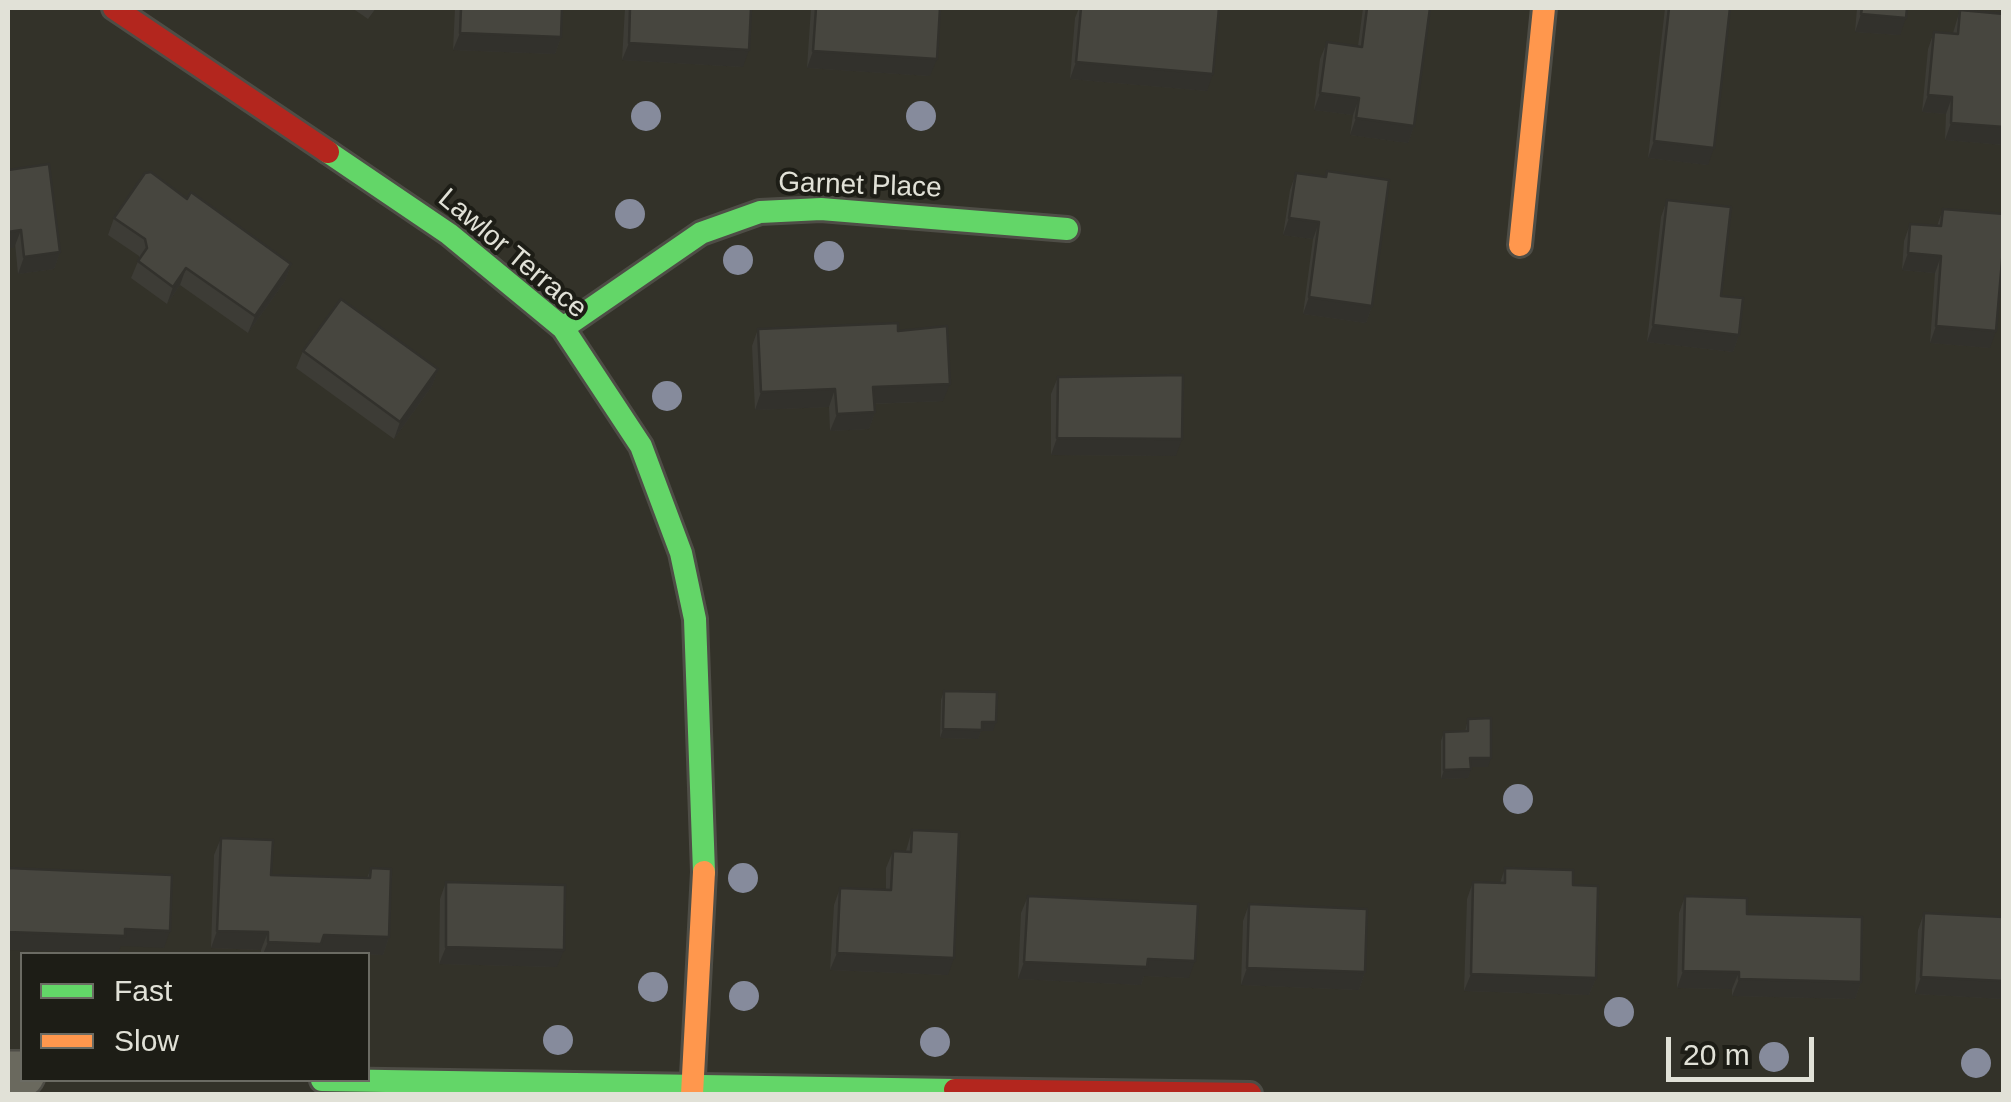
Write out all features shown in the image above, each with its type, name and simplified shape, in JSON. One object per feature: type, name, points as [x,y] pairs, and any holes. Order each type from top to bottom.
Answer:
[{"type":"street","name":"Lawlor Terrace","points":[[114,8],[449,234],[563,328],[641,446],[681,552],[696,620],[704,882],[692,1090]]},
{"type":"street","points":[[1520,245],[1544,8]]},
{"type":"street","name":"Garnet Place","points":[[563,328],[701,233],[760,212],[822,209],[1067,229]]},
{"type":"street","points":[[370,1081],[692,1090],[1250,1094]]},
{"type":"building","points":[[461,8],[562,8],[561,37],[460,33]]},
{"type":"building","points":[[630,8],[751,8],[749,50],[629,43]]},
{"type":"building","points":[[816,8],[940,8],[937,59],[813,51]]},
{"type":"building","points":[[1081,8],[1219,8],[1213,74],[1076,62]]},
{"type":"building","points":[[1367,8],[1430,8],[1414,126],[1356,118],[1359,98],[1320,93],[1327,42],[1362,47]]},
{"type":"building","points":[[1669,8],[1730,8],[1714,148],[1654,141]]},
{"type":"building","points":[[1862,8],[1907,8],[1906,18],[1861,14]]},
{"type":"building","points":[[1960,10],[2004,14],[2004,127],[1951,123],[1952,97],[1928,95],[1934,32],[1958,34]]},
{"type":"building","points":[[49,164],[60,252],[24,257],[21,230],[8,232],[8,170]]},
{"type":"building","points":[[1327,171],[1389,180],[1372,306],[1309,297],[1319,222],[1289,218],[1296,173],[1326,177]]},
{"type":"building","points":[[151,172],[187,199],[191,192],[291,264],[255,316],[186,268],[173,287],[138,261],[147,248],[145,239],[114,218],[145,173]]},
{"type":"building","points":[[1667,200],[1731,207],[1721,296],[1743,298],[1739,335],[1653,325]]},
{"type":"building","points":[[1943,209],[2004,214],[1996,331],[1936,326],[1941,256],[1908,253],[1910,224],[1941,226]]},
{"type":"building","points":[[341,299],[438,369],[400,422],[303,351]]},
{"type":"building","points":[[898,323],[898,331],[947,326],[950,384],[873,387],[875,412],[837,414],[835,389],[761,392],[758,329]]},
{"type":"building","points":[[1183,375],[1182,439],[1057,438],[1058,377]]},
{"type":"building","points":[[944,691],[997,692],[996,722],[982,722],[982,730],[943,729]]},
{"type":"building","points":[[1491,718],[1491,758],[1470,758],[1471,769],[1444,770],[1444,732],[1468,731],[1468,719]]},
{"type":"building","points":[[912,830],[959,832],[954,958],[837,953],[840,888],[891,890],[893,851],[911,852]]},
{"type":"building","points":[[221,838],[273,840],[271,875],[370,878],[371,868],[391,869],[389,937],[324,935],[321,944],[268,942],[268,932],[217,931]]},
{"type":"building","points":[[8,868],[172,875],[170,931],[125,929],[125,936],[8,932]]},
{"type":"building","points":[[1505,868],[1573,870],[1573,885],[1598,886],[1596,978],[1471,974],[1473,882],[1505,883]]},
{"type":"building","points":[[446,882],[565,885],[564,950],[446,947]]},
{"type":"building","points":[[1028,896],[1198,904],[1195,961],[1148,959],[1147,967],[1024,962]]},
{"type":"building","points":[[1685,896],[1747,898],[1747,914],[1862,917],[1861,982],[1739,979],[1739,972],[1683,971]]},
{"type":"building","points":[[1249,904],[1367,909],[1365,972],[1247,968]]},
{"type":"building","points":[[1924,913],[2004,917],[2004,981],[1921,977]]},
{"type":"traffic: fast","points":[[328,152],[449,234],[563,328],[641,446],[681,553],[695,619],[704,872]]},
{"type":"traffic: fast","points":[[563,328],[701,233],[760,212],[821,209],[1067,229]]},
{"type":"traffic: fast","points":[[370,1081],[955,1090]]},
{"type":"traffic: slow","points":[[1520,245],[1544,8]]},
{"type":"traffic: slow","points":[[692,1094],[704,872]]},
{"type":"traffic: jam","points":[[114,8],[328,152]]},
{"type":"traffic: jam","points":[[955,1090],[1250,1094]]}]
